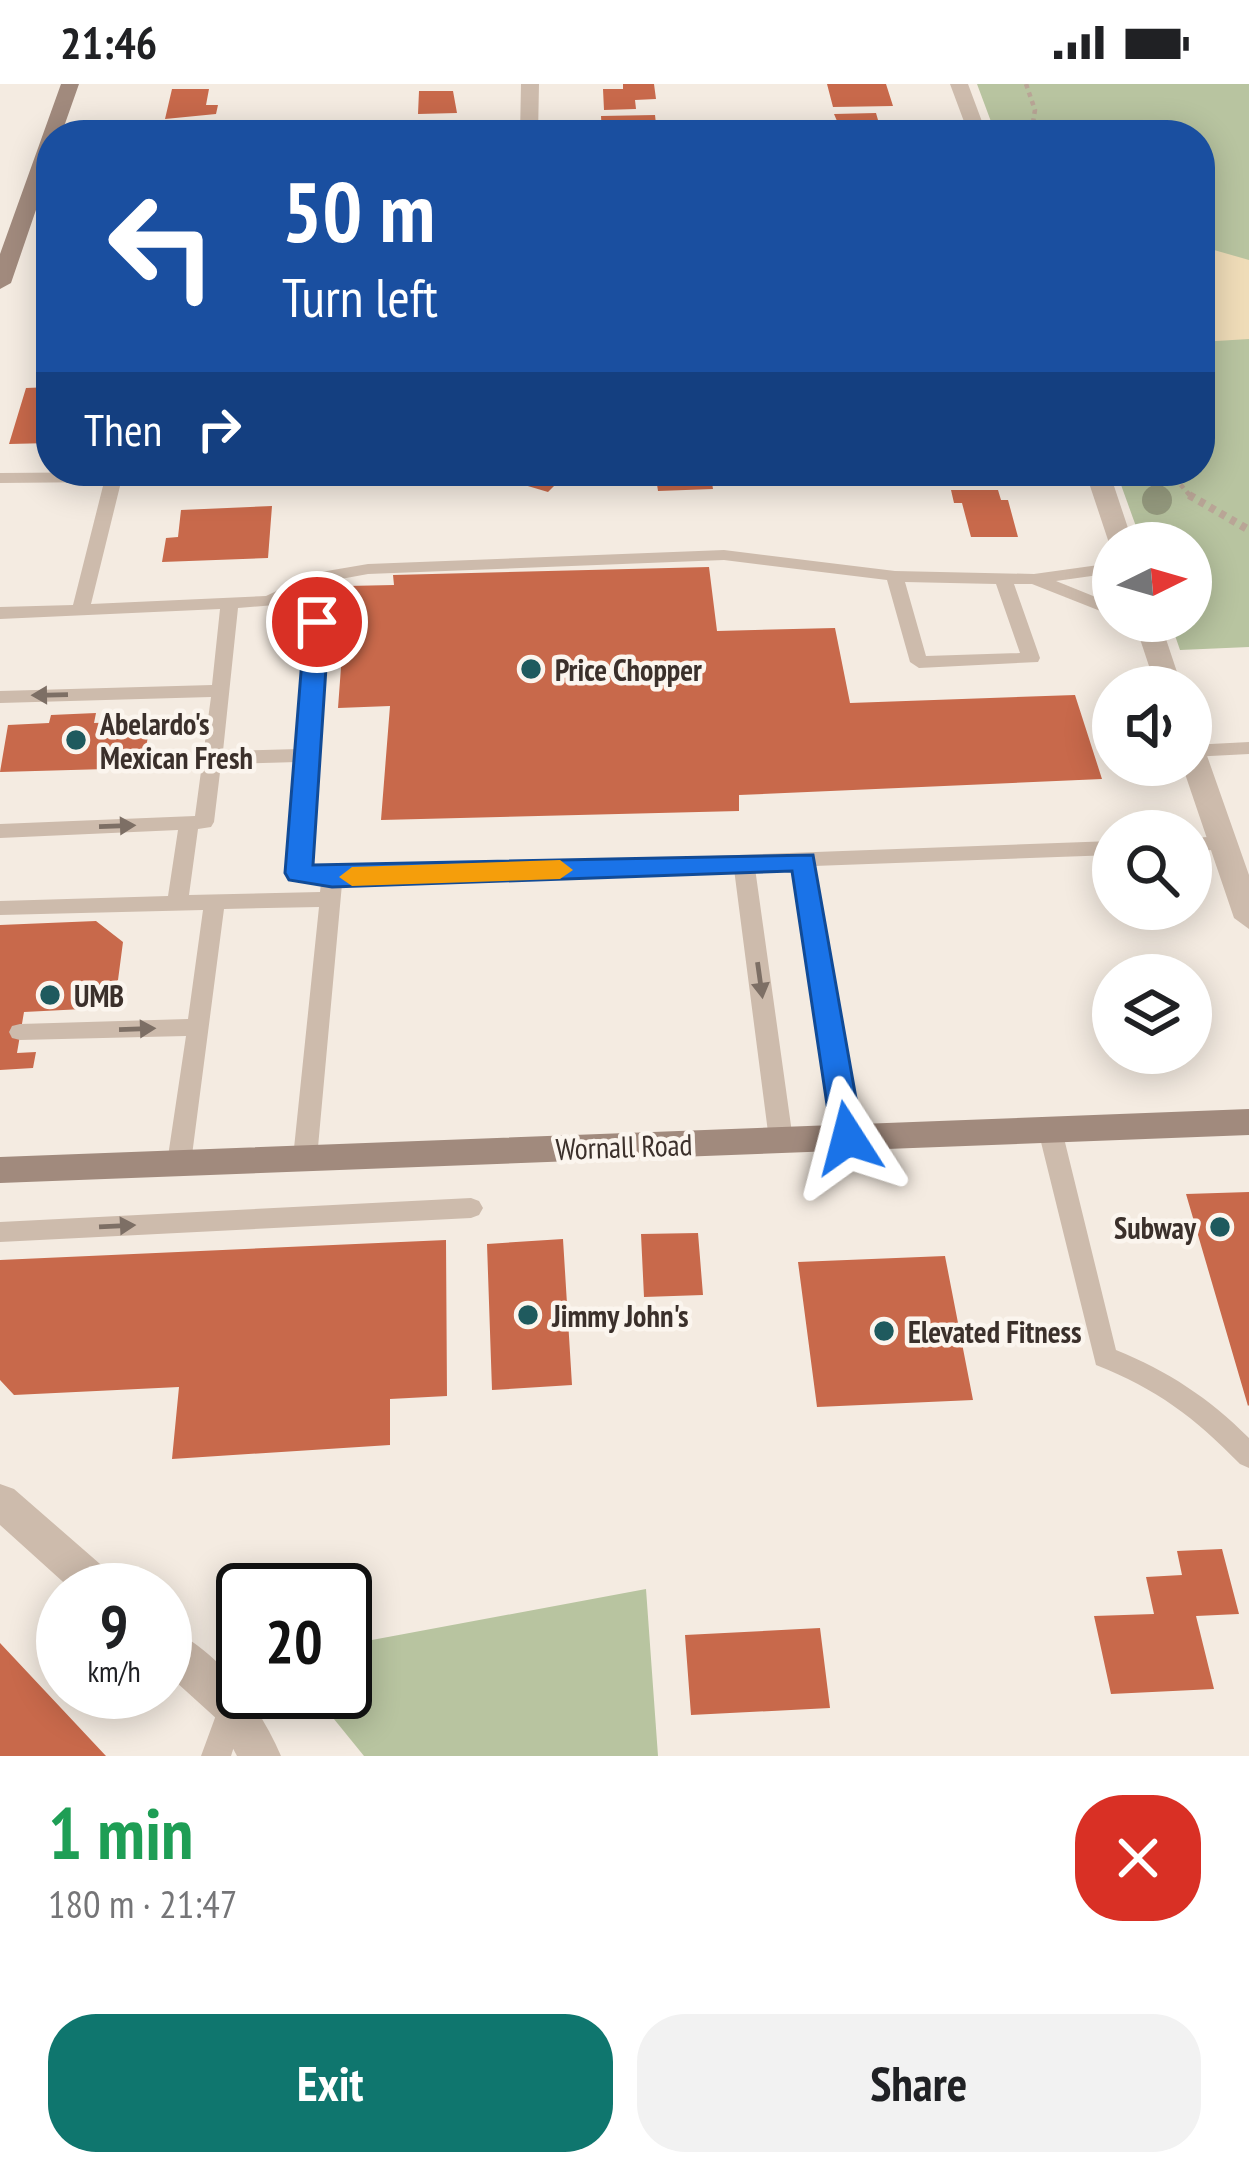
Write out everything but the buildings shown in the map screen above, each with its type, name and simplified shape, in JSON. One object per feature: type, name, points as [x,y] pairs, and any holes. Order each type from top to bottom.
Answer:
[{"type":"main road","points":[[58,120],[70,84]]},
{"type":"main road","points":[[0,284],[36,182]]},
{"type":"main road","name":"Wornall Road","points":[[0,1170],[1249,1122]]},
{"type":"street","points":[[530,84],[530,120]]},
{"type":"street","points":[[959,84],[972,120]]},
{"type":"street","points":[[1101,486],[1114,522]]},
{"type":"street","points":[[1204,786],[1249,918]]},
{"type":"street","points":[[0,1501],[70,1563]]},
{"type":"street","points":[[192,1670],[216,1692]]},
{"type":"street","points":[[239,1719],[260,1756]]},
{"type":"lane","points":[[0,478],[36,478]]},
{"type":"lane","points":[[81,610],[112,486]]},
{"type":"lane","points":[[2,619],[81,610],[269,601],[320,578],[368,568],[724,555],[895,576],[1004,580],[1092,571]]},
{"type":"lane","points":[[895,576],[919,662],[1031,658],[1004,580]]},
{"type":"lane","points":[[320,578],[299,873],[331,888]]},
{"type":"lane","points":[[1034,579],[1092,602]]},
{"type":"lane","points":[[0,831],[204,822],[229,604]]},
{"type":"lane","points":[[0,697],[221,691]]},
{"type":"lane","points":[[1212,750],[1249,748]]},
{"type":"lane","points":[[212,758],[307,754]]},
{"type":"lane","points":[[177,903],[189,823]]},
{"type":"lane","points":[[1212,844],[1225,844]]},
{"type":"lane","points":[[0,908],[215,902],[331,888],[1092,849]]},
{"type":"lane","points":[[803,861],[848,1138]]},
{"type":"lane","points":[[744,864],[782,1140]]},
{"type":"lane","points":[[305,1158],[331,888]]},
{"type":"lane","points":[[179,1163],[215,902]]},
{"type":"lane","points":[[20,1032],[198,1027]]},
{"type":"lane","points":[[1050,1130],[1105,1357],[1167,1381],[1200,1404],[1249,1456]]},
{"type":"lane","points":[[0,1232],[471,1208]]},
{"type":"lane","points":[[216,1756],[228,1719]]},
{"type":"path","points":[[1026,84],[1033,120]]},
{"type":"path","points":[[1182,486],[1193,499],[1249,530]]},
{"type":"green space","points":[[977,84],[1249,84],[1249,647],[1180,650],[1177,642],[1212,642],[1212,522],[1134,522],[1121,486],[1215,486],[1215,120],[990,120]]},
{"type":"green space","points":[[646,1589],[658,1756],[364,1756],[334,1719],[372,1719],[372,1640]]},
{"type":"sand","points":[[1215,250],[1249,260],[1249,339],[1215,341]]},
{"type":"slow traffic","points":[[352,877],[560,870]]},
{"type":"place","name":"Price Chopper","points":[[531,669]]},
{"type":"place","name":"Abelardo's Mexican Fresh","points":[[76,740]]},
{"type":"place","name":"UMB","points":[[50,995]]},
{"type":"place","name":"Subway","points":[[1220,1227]]},
{"type":"place","name":"Jimmy John's","points":[[528,1315]]},
{"type":"place","name":"Elevated Fitness","points":[[884,1331]]},
{"type":"route","points":[[317,622],[299,873],[332,877],[803,861],[848,1138]]}]
